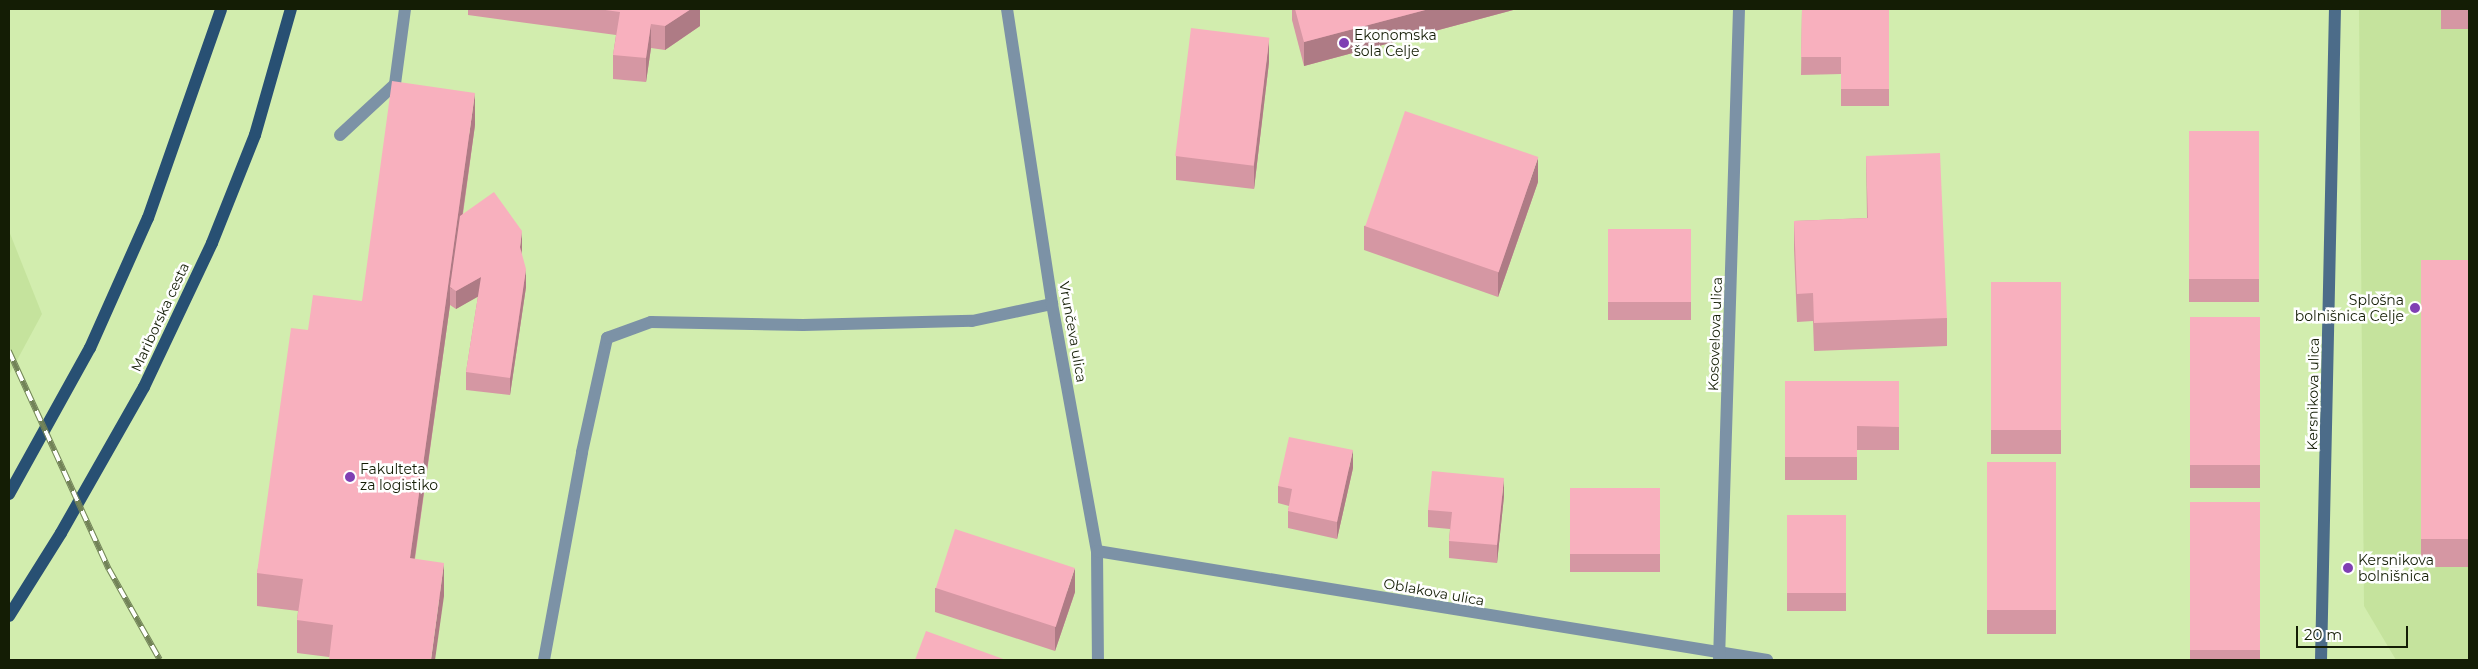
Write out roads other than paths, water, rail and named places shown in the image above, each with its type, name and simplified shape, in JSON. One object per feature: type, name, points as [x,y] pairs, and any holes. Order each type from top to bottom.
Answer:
[{"type":"main road","points":[[9,494],[90,348],[148,218],[221,9]]},
{"type":"main road","name":"Mariborska cesta","points":[[9,616],[61,532],[144,387],[212,243],[255,134],[291,9]]},
{"type":"street","points":[[340,135],[395,84],[405,9]]},
{"type":"street","name":"Vrunčeva ulica","points":[[1007,9],[1052,304],[1097,551],[1098,660]]},
{"type":"street","name":"Kosovelova ulica","points":[[1719,657],[1739,9]]},
{"type":"street","name":"Kersnikova ulica","points":[[2322,660],[2335,9]]},
{"type":"street","points":[[544,660],[582,452],[607,338],[651,322],[803,326],[972,321],[1052,304]]},
{"type":"street","name":"Oblakova ulica","points":[[1097,551],[1719,657],[1767,660]]},
{"type":"railway","points":[[9,351],[109,569],[160,660]]},
{"type":"place","name":"Ekonomska šola Celje","points":[[1344,43]]},
{"type":"place","name":"Splošna bolnišnica Celje","points":[[2415,308]]},
{"type":"place","name":"Fakulteta za logistiko","points":[[350,477]]},
{"type":"place","name":"Kersnikova bolnišnica","points":[[2348,568]]}]
